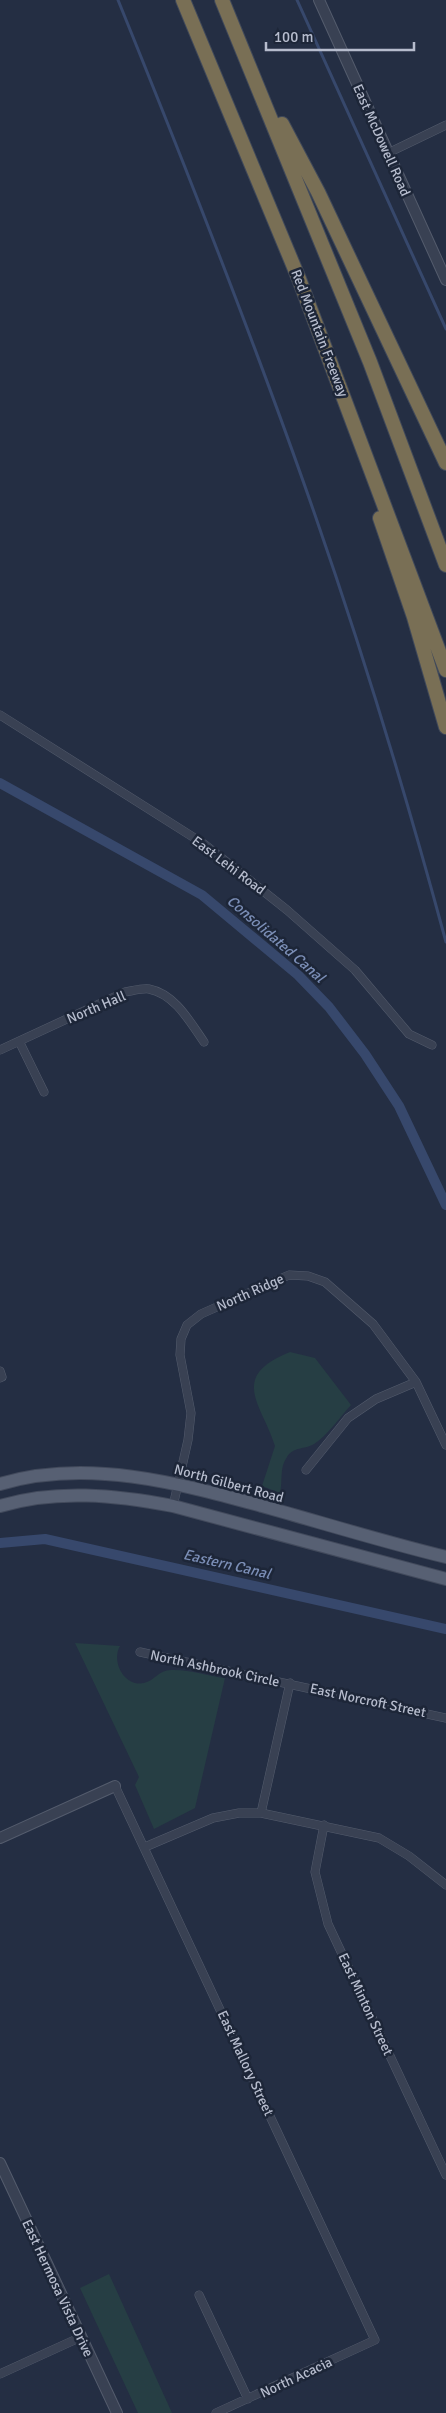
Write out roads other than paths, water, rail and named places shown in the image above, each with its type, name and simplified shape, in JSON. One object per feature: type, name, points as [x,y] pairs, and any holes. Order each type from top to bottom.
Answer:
[{"type":"highway","name":"Red Mountain Freeway","points":[[183,0],[299,279],[446,670]]},
{"type":"highway","points":[[222,0],[246,54],[370,362],[446,565]]},
{"type":"highway","points":[[246,54],[318,192],[446,463]]},
{"type":"highway","points":[[368,459],[376,507],[414,617],[446,727]]},
{"type":"main road","name":"North Gilbert Road","points":[[0,1484],[79,1473],[110,1474],[178,1484],[446,1557]]},
{"type":"main road","points":[[0,1506],[74,1494],[135,1498],[172,1506],[446,1579]]},
{"type":"street","name":"East McDowell Road","points":[[319,0],[446,280]]},
{"type":"street","points":[[388,153],[446,125]]},
{"type":"street","name":"East Lehi Road","points":[[0,715],[204,844],[236,868],[355,970],[409,1034],[432,1045]]},
{"type":"street","name":"North Hall","points":[[0,1050],[126,992],[148,989],[167,997],[181,1009],[204,1042]]},
{"type":"street","points":[[18,1041],[44,1092]]},
{"type":"street","name":"North Ridge","points":[[172,1506],[188,1440],[191,1413],[180,1355],[181,1339],[187,1326],[201,1314],[288,1275],[308,1276],[325,1282],[341,1294],[373,1324],[416,1382],[446,1445]]},
{"type":"street","points":[[306,1470],[348,1418],[376,1400],[416,1382]]},
{"type":"street","name":"North Ashbrook Circle","points":[[140,1652],[290,1683]]},
{"type":"street","points":[[261,1813],[290,1683]]},
{"type":"street","name":"East Norcroft Street","points":[[290,1683],[446,1718]]},
{"type":"street","points":[[0,1838],[115,1786]]},
{"type":"street","name":"East Mallory Street","points":[[115,1786],[375,2340]]},
{"type":"street","points":[[144,1847],[214,1818],[240,1813],[261,1813],[379,1838],[409,1856],[446,1885]]},
{"type":"street","name":"East Minton Street","points":[[324,1825],[315,1872],[328,1924],[446,2175]]},
{"type":"street","name":"East Hermosa Vista Drive","points":[[0,2163],[117,2413]]},
{"type":"street","points":[[200,2295],[248,2399]]},
{"type":"street","points":[[0,2374],[81,2337]]},
{"type":"street","name":"North Acacia","points":[[216,2413],[375,2340]]},
{"type":"waterway","points":[[118,0],[220,256],[269,385],[315,515],[384,727],[446,942]]},
{"type":"waterway","points":[[297,0],[446,329]]},
{"type":"waterway","name":"Consolidated Canal","points":[[0,783],[202,895],[298,975],[329,1007],[365,1054],[399,1106],[446,1205]]},
{"type":"waterway","name":"Eastern Canal","points":[[0,1543],[45,1539],[446,1629]]}]
